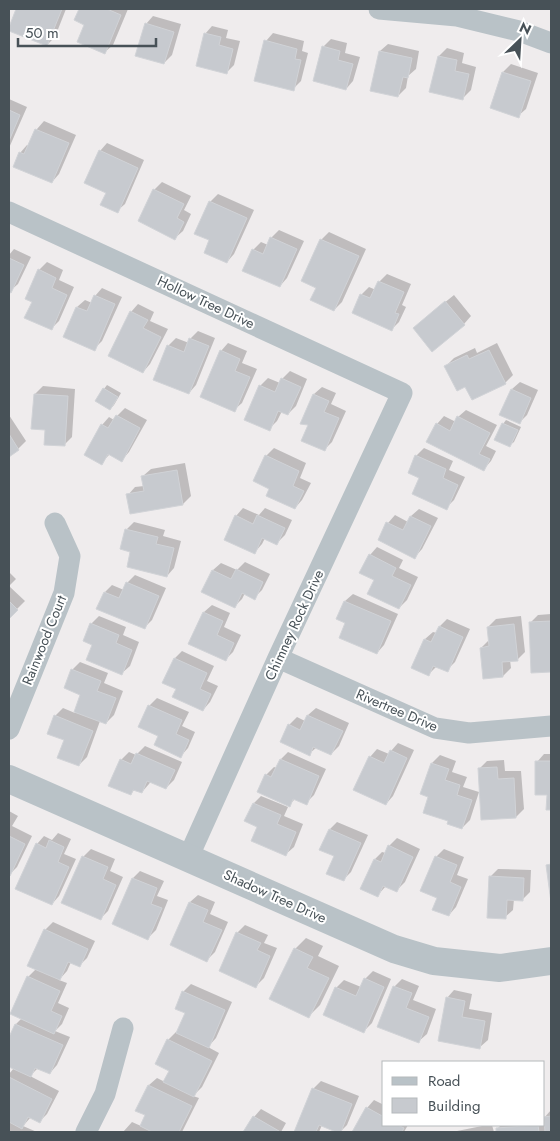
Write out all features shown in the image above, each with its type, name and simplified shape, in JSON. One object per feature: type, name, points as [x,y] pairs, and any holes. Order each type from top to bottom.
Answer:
[{"type":"street","points":[[379,9],[458,16],[519,31],[551,43]]},
{"type":"street","name":"Hollow Tree Drive","points":[[9,212],[402,392]]},
{"type":"street","name":"Chimney Rock Drive","points":[[188,858],[278,658],[402,392]]},
{"type":"street","name":"Rainwood Court","points":[[9,728],[64,593],[70,556],[55,523]]},
{"type":"street","name":"Rivertree Drive","points":[[278,658],[435,728],[469,733],[551,726]]},
{"type":"street","name":"Shadow Tree Drive","points":[[9,779],[394,949],[434,961],[500,968],[551,961]]},
{"type":"street","points":[[86,1132],[105,1094],[124,1028]]},
{"type":"building","points":[[16,9],[62,9],[47,46],[9,31]]},
{"type":"building","points":[[79,9],[107,9],[121,15],[105,54],[77,42],[84,25],[74,20]]},
{"type":"building","points":[[145,23],[174,32],[164,64],[135,56]]},
{"type":"building","points":[[204,33],[221,37],[219,45],[233,49],[227,74],[196,66]]},
{"type":"building","points":[[264,40],[297,49],[295,59],[301,60],[294,91],[254,81]]},
{"type":"building","points":[[322,46],[340,51],[338,60],[353,64],[346,90],[313,81]]},
{"type":"building","points":[[379,51],[412,58],[408,78],[403,77],[398,97],[370,91]]},
{"type":"building","points":[[438,56],[457,60],[455,71],[469,74],[463,100],[429,92]]},
{"type":"building","points":[[502,72],[531,81],[519,118],[490,108]]},
{"type":"building","points":[[9,110],[20,115],[9,141]]},
{"type":"building","points":[[35,129],[69,143],[52,183],[13,167],[19,152],[24,154]]},
{"type":"building","points":[[99,150],[138,168],[118,213],[100,205],[106,193],[84,183]]},
{"type":"building","points":[[153,189],[184,204],[177,218],[184,222],[175,240],[138,221]]},
{"type":"building","points":[[209,201],[247,218],[227,263],[204,253],[209,240],[194,234]]},
{"type":"building","points":[[270,237],[297,249],[280,287],[242,271],[252,249],[263,254]]},
{"type":"building","points":[[320,239],[359,256],[334,311],[310,300],[316,288],[301,281]]},
{"type":"building","points":[[9,258],[24,265],[11,293],[9,292]]},
{"type":"building","points":[[38,269],[56,278],[52,288],[67,295],[52,330],[24,318],[32,302],[25,299]]},
{"type":"building","points":[[378,281],[404,292],[395,313],[399,314],[392,331],[352,313],[360,294],[370,298]]},
{"type":"building","points":[[94,295],[115,304],[95,351],[63,337],[76,307],[87,311]]},
{"type":"building","points":[[445,301],[465,325],[432,352],[413,328]]},
{"type":"building","points":[[130,311],[148,320],[143,328],[161,337],[143,373],[108,356]]},
{"type":"building","points":[[189,338],[209,346],[189,394],[153,380],[167,345],[184,352]]},
{"type":"building","points":[[220,350],[240,359],[235,371],[250,377],[235,412],[200,397]]},
{"type":"building","points":[[489,350],[506,384],[472,400],[465,387],[457,391],[444,366],[467,355],[469,359]]},
{"type":"building","points":[[281,378],[301,387],[288,415],[278,411],[270,431],[244,420],[259,385],[275,392]]},
{"type":"building","points":[[103,388],[118,397],[110,410],[95,401]]},
{"type":"building","points":[[511,389],[531,398],[520,424],[499,415]]},
{"type":"building","points":[[34,394],[68,396],[65,446],[44,445],[45,430],[31,429]]},
{"type":"building","points":[[313,394],[329,401],[324,412],[339,418],[325,451],[301,441],[308,425],[300,424]]},
{"type":"building","points":[[116,415],[140,428],[122,462],[108,454],[102,465],[84,455],[101,424],[108,428]]},
{"type":"building","points":[[457,416],[490,433],[479,454],[490,459],[484,471],[426,442],[436,423],[450,431]]},
{"type":"building","points":[[502,423],[518,430],[510,447],[494,440]]},
{"type":"building","points":[[9,434],[19,450],[9,457]]},
{"type":"building","points":[[265,455],[299,471],[293,486],[304,491],[295,509],[266,496],[269,489],[253,481]]},
{"type":"building","points":[[415,455],[446,469],[443,478],[458,485],[447,510],[412,494],[419,478],[408,473]]},
{"type":"building","points":[[177,470],[183,505],[130,514],[126,494],[144,491],[141,476]]},
{"type":"building","points":[[235,515],[253,524],[257,515],[285,528],[277,545],[262,538],[255,554],[224,540]]},
{"type":"building","points":[[410,516],[431,526],[415,559],[378,540],[386,522],[403,530]]},
{"type":"building","points":[[125,529],[158,537],[156,544],[174,548],[167,577],[127,567],[130,552],[120,549]]},
{"type":"building","points":[[369,554],[396,568],[392,576],[411,585],[399,609],[367,594],[374,580],[359,573]]},
{"type":"building","points":[[236,569],[263,582],[255,600],[242,593],[235,608],[201,592],[212,570],[231,579]]},
{"type":"building","points":[[126,582],[159,596],[145,629],[96,609],[104,592],[119,598]]},
{"type":"building","points":[[9,601],[18,610],[9,619]]},
{"type":"building","points":[[344,601],[391,621],[377,654],[339,638],[345,623],[336,619]]},
{"type":"building","points":[[203,612],[223,621],[217,635],[234,643],[226,661],[188,644]]},
{"type":"building","points":[[551,621],[551,672],[531,673],[529,622]]},
{"type":"building","points":[[90,623],[119,635],[116,643],[132,650],[122,675],[86,660],[92,645],[83,641]]},
{"type":"building","points":[[514,624],[518,661],[502,662],[503,677],[483,679],[480,648],[489,646],[487,627]]},
{"type":"building","points":[[439,626],[463,637],[448,672],[433,666],[429,676],[411,668],[424,639],[431,642]]},
{"type":"building","points":[[174,658],[207,673],[200,689],[211,694],[203,711],[172,697],[176,689],[162,683]]},
{"type":"building","points":[[71,669],[101,681],[97,691],[116,698],[106,724],[74,712],[80,695],[64,688]]},
{"type":"building","points":[[148,705],[182,720],[176,734],[189,740],[181,758],[154,745],[158,736],[138,727]]},
{"type":"building","points":[[54,715],[93,731],[79,766],[57,758],[64,740],[47,734]]},
{"type":"building","points":[[307,715],[343,731],[331,755],[313,747],[310,756],[280,742],[288,724],[300,730]]},
{"type":"building","points":[[390,750],[407,758],[386,805],[353,790],[369,756],[384,763]]},
{"type":"building","points":[[136,753],[175,770],[166,789],[147,781],[142,793],[133,790],[131,795],[108,786],[120,759],[131,764]]},
{"type":"building","points":[[280,759],[319,776],[307,805],[293,799],[290,807],[257,792],[265,774],[271,777]]},
{"type":"building","points":[[535,761],[551,761],[551,810],[546,810],[547,795],[535,795]]},
{"type":"building","points":[[431,763],[449,769],[445,780],[460,785],[457,795],[472,800],[462,829],[447,824],[448,821],[423,813],[428,797],[420,794]]},
{"type":"building","points":[[497,767],[498,779],[514,778],[516,818],[481,820],[478,768]]},
{"type":"building","points":[[253,803],[281,815],[277,824],[296,832],[286,856],[251,841],[257,827],[244,821]]},
{"type":"building","points":[[329,829],[361,843],[344,881],[326,874],[334,856],[319,850]]},
{"type":"building","points":[[9,836],[25,844],[10,876],[9,875]]},
{"type":"building","points":[[49,840],[64,847],[58,862],[69,867],[52,905],[15,889],[36,843],[46,848]]},
{"type":"building","points":[[388,845],[413,857],[397,892],[383,886],[378,897],[360,889],[374,859],[381,862]]},
{"type":"building","points":[[82,856],[108,867],[103,879],[116,885],[101,920],[61,903]]},
{"type":"building","points":[[435,856],[457,865],[450,882],[461,887],[449,916],[432,910],[437,898],[420,891]]},
{"type":"building","points":[[551,864],[551,902],[546,865]]},
{"type":"building","points":[[489,876],[524,878],[523,901],[507,900],[506,919],[487,918]]},
{"type":"building","points":[[132,878],[157,888],[151,904],[162,908],[148,940],[112,924]]},
{"type":"building","points":[[189,902],[208,910],[203,922],[222,930],[207,962],[170,945]]},
{"type":"building","points":[[44,929],[88,949],[80,967],[68,962],[60,980],[27,966]]},
{"type":"building","points":[[236,932],[261,943],[257,950],[270,956],[256,988],[219,971]]},
{"type":"building","points":[[294,948],[313,957],[307,968],[329,978],[309,1018],[269,999]]},
{"type":"building","points":[[27,976],[60,991],[51,1011],[62,1016],[54,1034],[10,1014]]},
{"type":"building","points":[[364,978],[384,987],[364,1033],[323,1015],[335,987],[356,996]]},
{"type":"building","points":[[393,986],[412,993],[406,1008],[429,1017],[419,1043],[377,1027]]},
{"type":"building","points":[[182,991],[225,1010],[209,1048],[176,1033],[185,1013],[175,1009]]},
{"type":"building","points":[[446,997],[465,1001],[462,1017],[485,1021],[480,1049],[438,1041]]},
{"type":"building","points":[[15,1024],[63,1045],[50,1074],[35,1068],[31,1077],[9,1067],[9,1037]]},
{"type":"building","points":[[167,1039],[212,1061],[194,1097],[163,1082],[169,1071],[155,1064]]},
{"type":"building","points":[[9,1077],[52,1099],[40,1123],[28,1117],[22,1129],[9,1122]]},
{"type":"building","points":[[148,1085],[192,1106],[179,1132],[152,1132],[140,1126],[145,1115],[135,1111]]},
{"type":"building","points":[[312,1088],[352,1104],[341,1132],[336,1132],[319,1125],[316,1132],[294,1132]]},
{"type":"building","points":[[366,1107],[382,1116],[382,1126],[400,1126],[404,1128],[402,1132],[352,1132]]},
{"type":"building","points":[[253,1116],[279,1131],[279,1132],[243,1132]]},
{"type":"building","points":[[551,1116],[551,1132],[545,1132],[545,1117]]},
{"type":"building","points":[[538,1126],[539,1132],[496,1132],[496,1128]]}]
